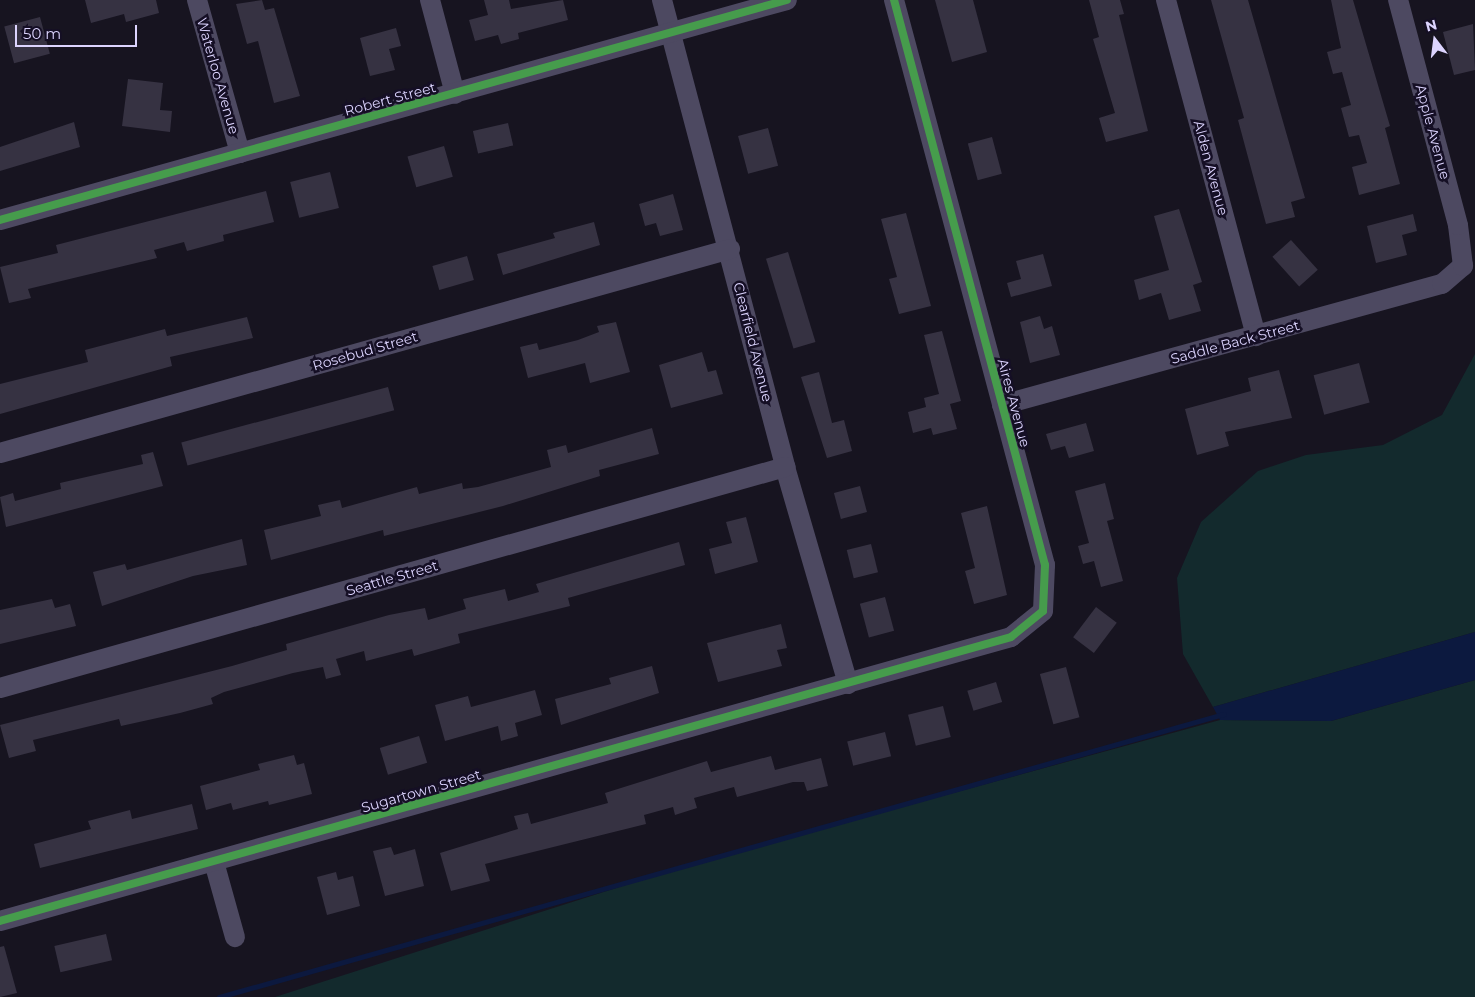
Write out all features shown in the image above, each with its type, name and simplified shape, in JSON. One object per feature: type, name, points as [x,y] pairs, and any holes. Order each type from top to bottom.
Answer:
[{"type":"street","name":"Waterloo Avenue","points":[[197,0],[240,153]]},
{"type":"street","points":[[430,0],[456,94]]},
{"type":"street","name":"Clearfield Avenue","points":[[662,0],[730,249],[785,467],[848,684]]},
{"type":"street","name":"Robert Street","points":[[0,220],[787,0]]},
{"type":"street","name":"Aires Avenue","points":[[848,684],[1012,637],[1043,611],[1045,565],[894,0]]},
{"type":"street","name":"Alden Avenue","points":[[1166,0],[1256,336]]},
{"type":"street","name":"Apple Avenue","points":[[1398,0],[1458,225],[1463,266]]},
{"type":"street","name":"Rosebud Street","points":[[0,453],[730,249]]},
{"type":"street","name":"Saddle Back Street","points":[[1002,404],[1442,284],[1463,266]]},
{"type":"street","name":"Seattle Street","points":[[0,688],[785,467]]},
{"type":"street","name":"Sugartown Street","points":[[0,921],[848,684]]},
{"type":"street","points":[[214,862],[235,937]]},
{"type":"green space","points":[[1475,354],[1475,632],[1213,707],[1183,654],[1177,578],[1201,522],[1258,471],[1306,455],[1383,445],[1442,415]]},
{"type":"green space","points":[[1475,680],[1475,997],[275,997],[682,867],[1220,720],[1331,721]]},
{"type":"water","points":[[1475,632],[1475,680],[1331,721],[1220,720],[1213,707]]},
{"type":"building","points":[[85,0],[156,0],[159,13],[126,22],[124,14],[91,23]]},
{"type":"building","points":[[262,0],[265,10],[274,8],[300,96],[274,103],[258,41],[247,44],[236,4]]},
{"type":"building","points":[[484,0],[509,0],[511,9],[563,0],[568,20],[518,33],[519,39],[501,44],[498,35],[475,41],[469,20],[488,15]]},
{"type":"building","points":[[935,0],[973,0],[987,52],[952,62]]},
{"type":"building","points":[[1089,0],[1120,0],[1124,14],[1119,15],[1148,131],[1106,142],[1099,118],[1115,113],[1093,39],[1099,37]]},
{"type":"building","points":[[1211,0],[1248,0],[1305,198],[1291,202],[1295,217],[1266,224],[1238,120],[1244,118]]},
{"type":"building","points":[[1331,0],[1353,0],[1390,126],[1385,128],[1400,184],[1359,195],[1352,167],[1367,163],[1359,135],[1349,137],[1341,108],[1351,105],[1342,72],[1333,74],[1327,52],[1341,48]]},
{"type":"building","points":[[40,17],[50,54],[14,63],[4,27]]},
{"type":"building","points":[[1473,24],[1475,70],[1454,75],[1443,32]]},
{"type":"building","points":[[396,28],[401,46],[389,49],[395,70],[370,76],[360,38]]},
{"type":"building","points":[[128,79],[163,83],[160,110],[172,111],[170,132],[122,126]]},
{"type":"building","points":[[74,122],[80,147],[0,171],[0,147]]},
{"type":"building","points":[[508,123],[513,145],[478,154],[473,131]]},
{"type":"building","points":[[768,128],[778,166],[748,174],[738,136]]},
{"type":"building","points":[[992,137],[1002,174],[978,180],[968,143]]},
{"type":"building","points":[[444,146],[453,177],[416,187],[407,156]]},
{"type":"building","points":[[330,172],[339,208],[299,218],[290,182]]},
{"type":"building","points":[[266,191],[274,222],[223,235],[224,241],[187,251],[184,242],[154,250],[157,258],[28,289],[31,298],[9,303],[0,267],[58,253],[56,245]]},
{"type":"building","points":[[673,194],[683,230],[660,236],[656,223],[645,226],[639,204]]},
{"type":"building","points":[[1179,209],[1202,282],[1193,285],[1201,311],[1169,320],[1161,293],[1139,300],[1134,280],[1169,270],[1154,216]]},
{"type":"building","points":[[906,213],[931,306],[899,314],[889,279],[897,277],[881,219]]},
{"type":"building","points":[[1413,214],[1417,231],[1402,235],[1407,255],[1376,263],[1367,226]]},
{"type":"building","points":[[594,222],[600,245],[503,275],[497,254],[555,238],[553,233]]},
{"type":"building","points":[[1291,240],[1318,270],[1299,286],[1272,257]]},
{"type":"building","points":[[788,252],[815,342],[793,349],[766,259]]},
{"type":"building","points":[[1043,254],[1052,286],[1011,297],[1007,283],[1021,279],[1016,261]]},
{"type":"building","points":[[467,256],[474,280],[439,290],[432,266]]},
{"type":"building","points":[[1040,316],[1044,329],[1052,326],[1060,355],[1030,363],[1020,322]]},
{"type":"building","points":[[247,317],[253,338],[170,357],[172,366],[0,414],[0,384],[88,362],[85,350],[165,329],[167,336]]},
{"type":"building","points":[[616,322],[630,372],[590,383],[585,363],[528,378],[520,347],[537,343],[539,350],[578,340],[599,332],[597,326]]},
{"type":"building","points":[[942,331],[961,401],[950,404],[957,429],[933,435],[931,428],[913,433],[908,412],[926,407],[924,398],[939,394],[924,335]]},
{"type":"building","points":[[702,352],[708,372],[716,370],[723,394],[671,408],[659,365]]},
{"type":"building","points":[[1359,363],[1370,403],[1324,415],[1314,375]]},
{"type":"building","points":[[1279,370],[1292,418],[1225,432],[1229,446],[1197,455],[1185,409],[1251,391],[1248,378]]},
{"type":"building","points":[[819,372],[832,423],[844,420],[852,451],[827,458],[801,377]]},
{"type":"building","points":[[388,387],[394,410],[188,466],[181,442]]},
{"type":"building","points":[[1086,423],[1094,451],[1069,458],[1065,446],[1051,450],[1046,434]]},
{"type":"building","points":[[652,428],[659,454],[599,470],[600,476],[503,506],[384,536],[383,530],[271,560],[264,530],[321,516],[318,505],[340,500],[342,508],[417,487],[419,494],[462,483],[463,489],[478,487],[551,467],[547,450],[566,445],[568,453]]},
{"type":"building","points":[[153,452],[163,486],[6,527],[0,497],[13,493],[15,501],[61,489],[60,483],[143,464],[141,455]]},
{"type":"building","points":[[1105,483],[1114,519],[1107,521],[1123,581],[1101,587],[1094,561],[1083,564],[1078,546],[1089,543],[1075,491]]},
{"type":"building","points":[[860,486],[867,512],[841,519],[834,493]]},
{"type":"building","points":[[987,506],[1007,595],[974,604],[965,571],[975,568],[961,513]]},
{"type":"building","points":[[746,517],[758,562],[715,574],[709,549],[732,543],[726,522]]},
{"type":"building","points":[[242,539],[247,565],[193,576],[102,606],[93,572],[125,564],[127,570]]},
{"type":"building","points":[[679,542],[685,565],[568,598],[570,606],[458,634],[460,643],[414,656],[412,649],[366,661],[364,651],[336,659],[341,675],[326,679],[323,667],[293,673],[224,692],[211,698],[213,704],[180,713],[121,726],[119,719],[33,740],[36,751],[9,758],[0,725],[232,666],[287,650],[286,644],[389,615],[425,608],[428,620],[466,609],[463,599],[505,589],[508,601],[539,592],[536,584]]},
{"type":"building","points":[[871,544],[878,572],[854,578],[847,550]]},
{"type":"building","points":[[885,597],[894,631],[869,638],[860,604]]},
{"type":"building","points":[[52,599],[55,608],[70,604],[76,626],[0,644],[0,610]]},
{"type":"building","points":[[1096,607],[1117,623],[1094,653],[1073,637]]},
{"type":"building","points":[[781,624],[787,648],[777,650],[782,666],[718,682],[707,643]]},
{"type":"building","points":[[652,666],[659,693],[561,725],[555,699],[611,684],[609,678]]},
{"type":"building","points":[[1066,667],[1079,717],[1053,724],[1040,674]]},
{"type":"building","points":[[996,682],[1002,702],[973,711],[967,691]]},
{"type":"building","points":[[535,690],[542,715],[515,723],[518,736],[501,741],[498,726],[445,741],[435,705],[468,696],[471,707]]},
{"type":"building","points":[[943,706],[951,737],[916,746],[908,715]]},
{"type":"building","points":[[885,732],[891,756],[853,766],[847,741]]},
{"type":"building","points":[[419,736],[427,763],[388,775],[380,748]]},
{"type":"building","points":[[294,755],[297,765],[304,763],[312,794],[269,805],[268,801],[233,810],[231,803],[206,810],[200,786],[260,770],[258,764]]},
{"type":"building","points":[[771,756],[775,770],[821,758],[828,786],[807,791],[804,782],[793,782],[737,797],[734,787],[694,798],[697,808],[675,815],[673,807],[644,815],[646,824],[485,864],[490,881],[451,891],[440,853],[518,829],[514,816],[528,813],[531,824],[608,803],[605,793],[707,761],[711,772]]},
{"type":"building","points":[[192,804],[198,829],[40,868],[34,844],[91,829],[88,821],[130,810],[132,819]]},
{"type":"building","points":[[391,847],[394,855],[415,849],[424,886],[385,896],[373,851]]},
{"type":"building","points":[[336,872],[338,880],[353,876],[360,906],[327,915],[317,877]]},
{"type":"building","points":[[106,934],[112,960],[60,972],[54,946]]},
{"type":"building","points":[[4,946],[17,993],[0,997],[0,947]]},
{"type":"waterway","points":[[219,997],[1224,714]]},
{"type":"cycle path","points":[[0,220],[787,0]]},
{"type":"cycle path","points":[[0,921],[1011,637],[1043,611],[1045,565],[894,0]]}]
